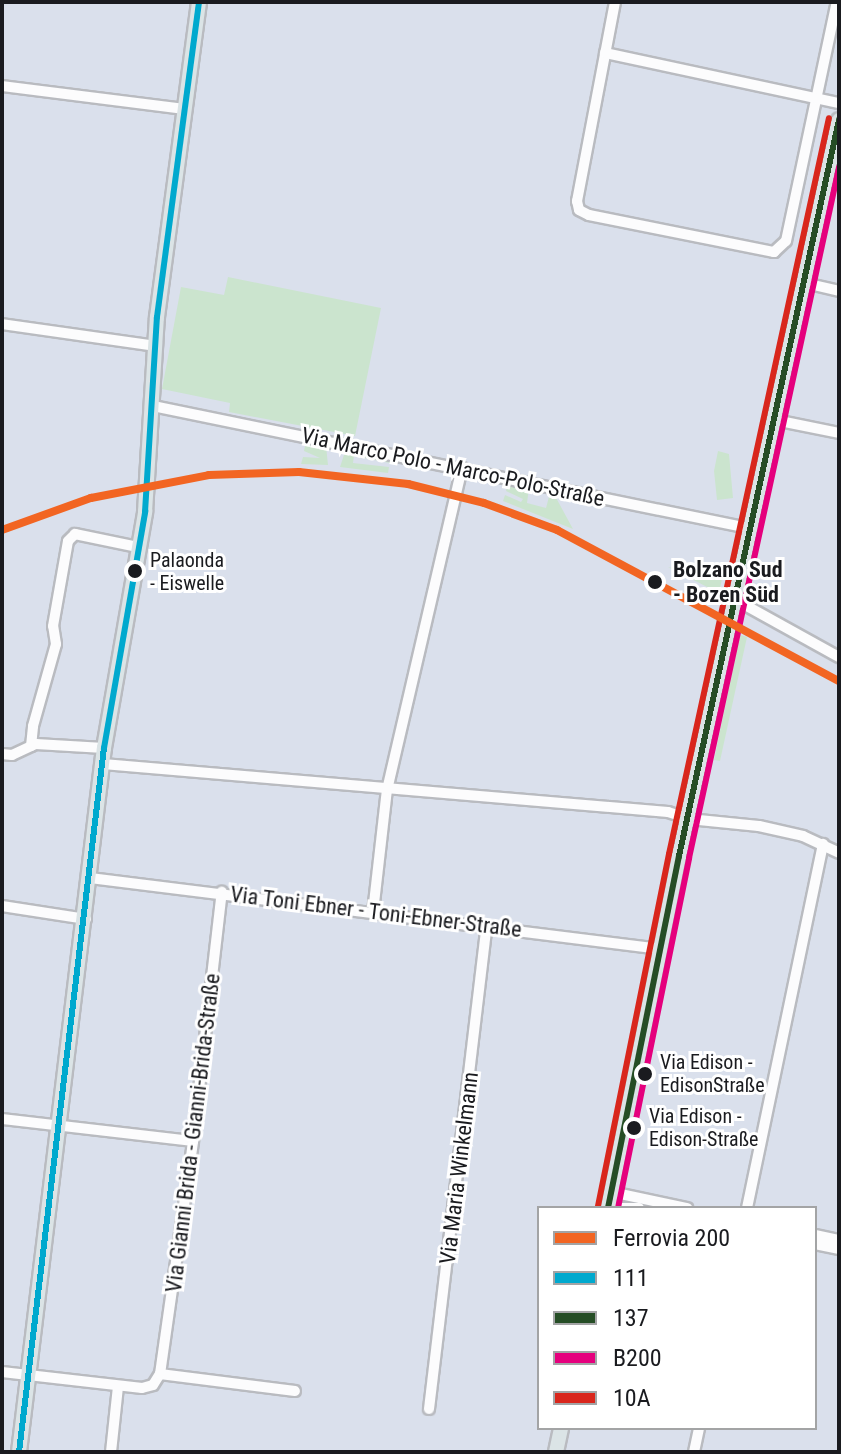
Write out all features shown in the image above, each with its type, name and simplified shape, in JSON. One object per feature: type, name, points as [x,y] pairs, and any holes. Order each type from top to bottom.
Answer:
[{"type":"main road","points":[[19,1452],[104,756],[145,512],[156,346],[199,2]]},
{"type":"main road","points":[[608,1206],[839,120]]},
{"type":"main road","points":[[556,1452],[561,1430]]},
{"type":"street","points":[[615,2],[577,201],[579,210],[589,215],[774,252],[786,241],[837,2]]},
{"type":"street","points":[[605,53],[839,103]]},
{"type":"street","points":[[2,86],[184,109]]},
{"type":"street","points":[[805,283],[839,291]]},
{"type":"street","points":[[2,324],[156,346]]},
{"type":"street","name":"Via Marco Polo - Marco-Polo-Straße","points":[[153,406],[753,529]]},
{"type":"street","points":[[775,420],[839,433]]},
{"type":"street","points":[[373,912],[387,790],[462,468]]},
{"type":"street","points":[[31,746],[33,726],[56,644],[53,626],[68,541],[75,534],[138,547]]},
{"type":"street","points":[[736,600],[839,657]]},
{"type":"street","points":[[2,754],[12,755],[31,746],[387,790],[668,812],[689,819],[759,826],[823,844],[839,853]]},
{"type":"street","points":[[747,1206],[823,844]]},
{"type":"street","name":"Via Toni Ebner - Toni-Ebner-Straße","points":[[90,878],[661,949]]},
{"type":"street","name":"Via Gianni Brida - Gianni-Brida-Straße","points":[[160,1374],[193,1141],[222,892]]},
{"type":"street","points":[[2,906],[86,919]]},
{"type":"street","name":"Via Maria Winkelmann","points":[[429,1409],[487,926]]},
{"type":"street","points":[[2,1119],[193,1141]]},
{"type":"street","points":[[611,1192],[678,1206]]},
{"type":"street","points":[[817,1235],[839,1240]]},
{"type":"street","points":[[817,1244],[839,1249]]},
{"type":"street","points":[[2,1372],[148,1387],[160,1374],[295,1391]]},
{"type":"street","points":[[111,1452],[118,1386]]},
{"type":"street","points":[[694,1452],[699,1430]]},
{"type":"shaded area","points":[[2,2],[839,2],[839,1452],[2,1452]]},
{"type":"green space","points":[[228,277],[381,308],[355,436],[229,412],[230,403],[162,389],[181,287],[224,295]]},
{"type":"green space","points":[[306,441],[326,446],[328,465],[301,464],[303,457],[320,458],[304,451]]},
{"type":"green space","points":[[353,451],[391,459],[390,463],[354,456],[353,463],[389,467],[388,473],[340,467],[344,455]]},
{"type":"green space","points":[[718,451],[729,454],[733,498],[717,500],[714,471]]},
{"type":"green space","points":[[508,483],[529,488],[527,503],[546,508],[550,493],[554,494],[573,529],[503,501],[505,495],[521,502],[523,499],[506,491]]},
{"type":"green space","points":[[668,567],[722,579],[719,593]]},
{"type":"green space","points":[[740,635],[747,637],[720,761],[714,760]]},
{"type":"rail line","name":"200","points":[[2,530],[91,498],[209,475],[299,472],[408,484],[484,503],[557,530],[839,681]]},
{"type":"transit line","name":"111","points":[[19,1452],[104,748],[145,512],[157,317],[199,2]]},
{"type":"transit line","name":"10A","points":[[598,1206],[669,854],[829,118]]},
{"type":"transit line","name":"137","points":[[608,1206],[679,856],[839,120]]},
{"type":"transit line","name":"B200","points":[[618,1206],[689,858],[839,167]]},
{"type":"place","name":"Palaonda - Eiswelle","points":[[135,571]]},
{"type":"place","name":"Bolzano Sud - Bozen Süd","points":[[655,582]]},
{"type":"place","name":"Via Edison - EdisonStraße","points":[[645,1074]]},
{"type":"place","name":"Via Edison - Edison-Straße","points":[[634,1128]]}]
